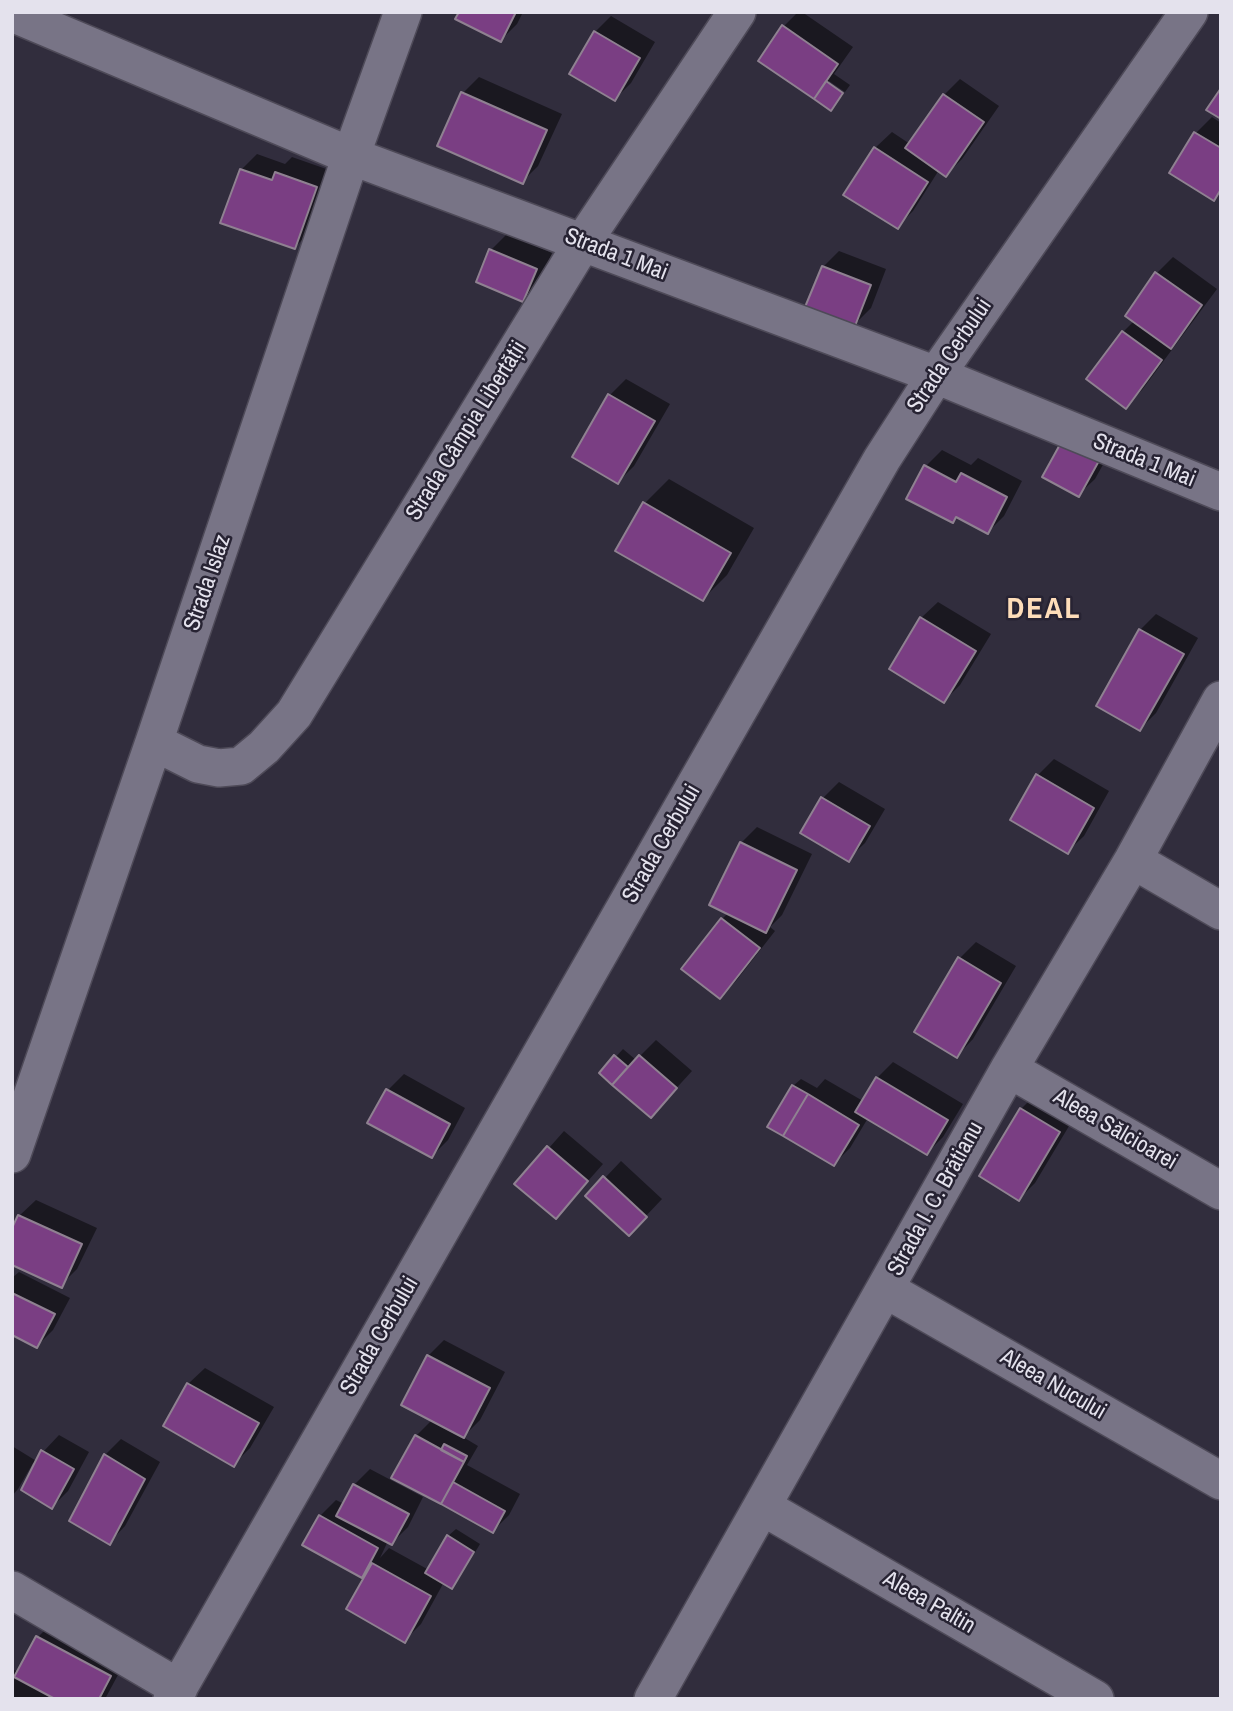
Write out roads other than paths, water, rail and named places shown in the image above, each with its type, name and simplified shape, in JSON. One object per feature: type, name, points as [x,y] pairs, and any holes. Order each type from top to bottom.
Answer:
[{"type":"street","name":"Strada Islaz","points":[[12,1154],[351,156],[403,12]]},
{"type":"street","name":"Strada Câmpia Libertății","points":[[154,742],[198,764],[219,768],[241,765],[264,747],[294,715],[583,243],[737,12]]},
{"type":"street","name":"Strada Cerbului","points":[[176,1693],[875,471],[936,375],[1189,12]]},
{"type":"street","name":"Strada 1 Mai","points":[[12,13],[351,156],[936,375],[1221,492]]},
{"type":"street","name":"Strada I. C. Brătianu","points":[[653,1699],[1009,1069],[1133,860],[1221,700]]},
{"type":"street","points":[[1133,860],[1221,911]]},
{"type":"street","name":"Aleea Sălcioarei","points":[[1009,1069],[1221,1191]]},
{"type":"street","name":"Aleea Nucului","points":[[885,1289],[1221,1481]]},
{"type":"street","name":"Aleea Paltin","points":[[763,1507],[1095,1699]]},
{"type":"street","points":[[12,1590],[176,1693]]},
{"type":"district","name":"DEAL","points":[[1044,610]]}]
